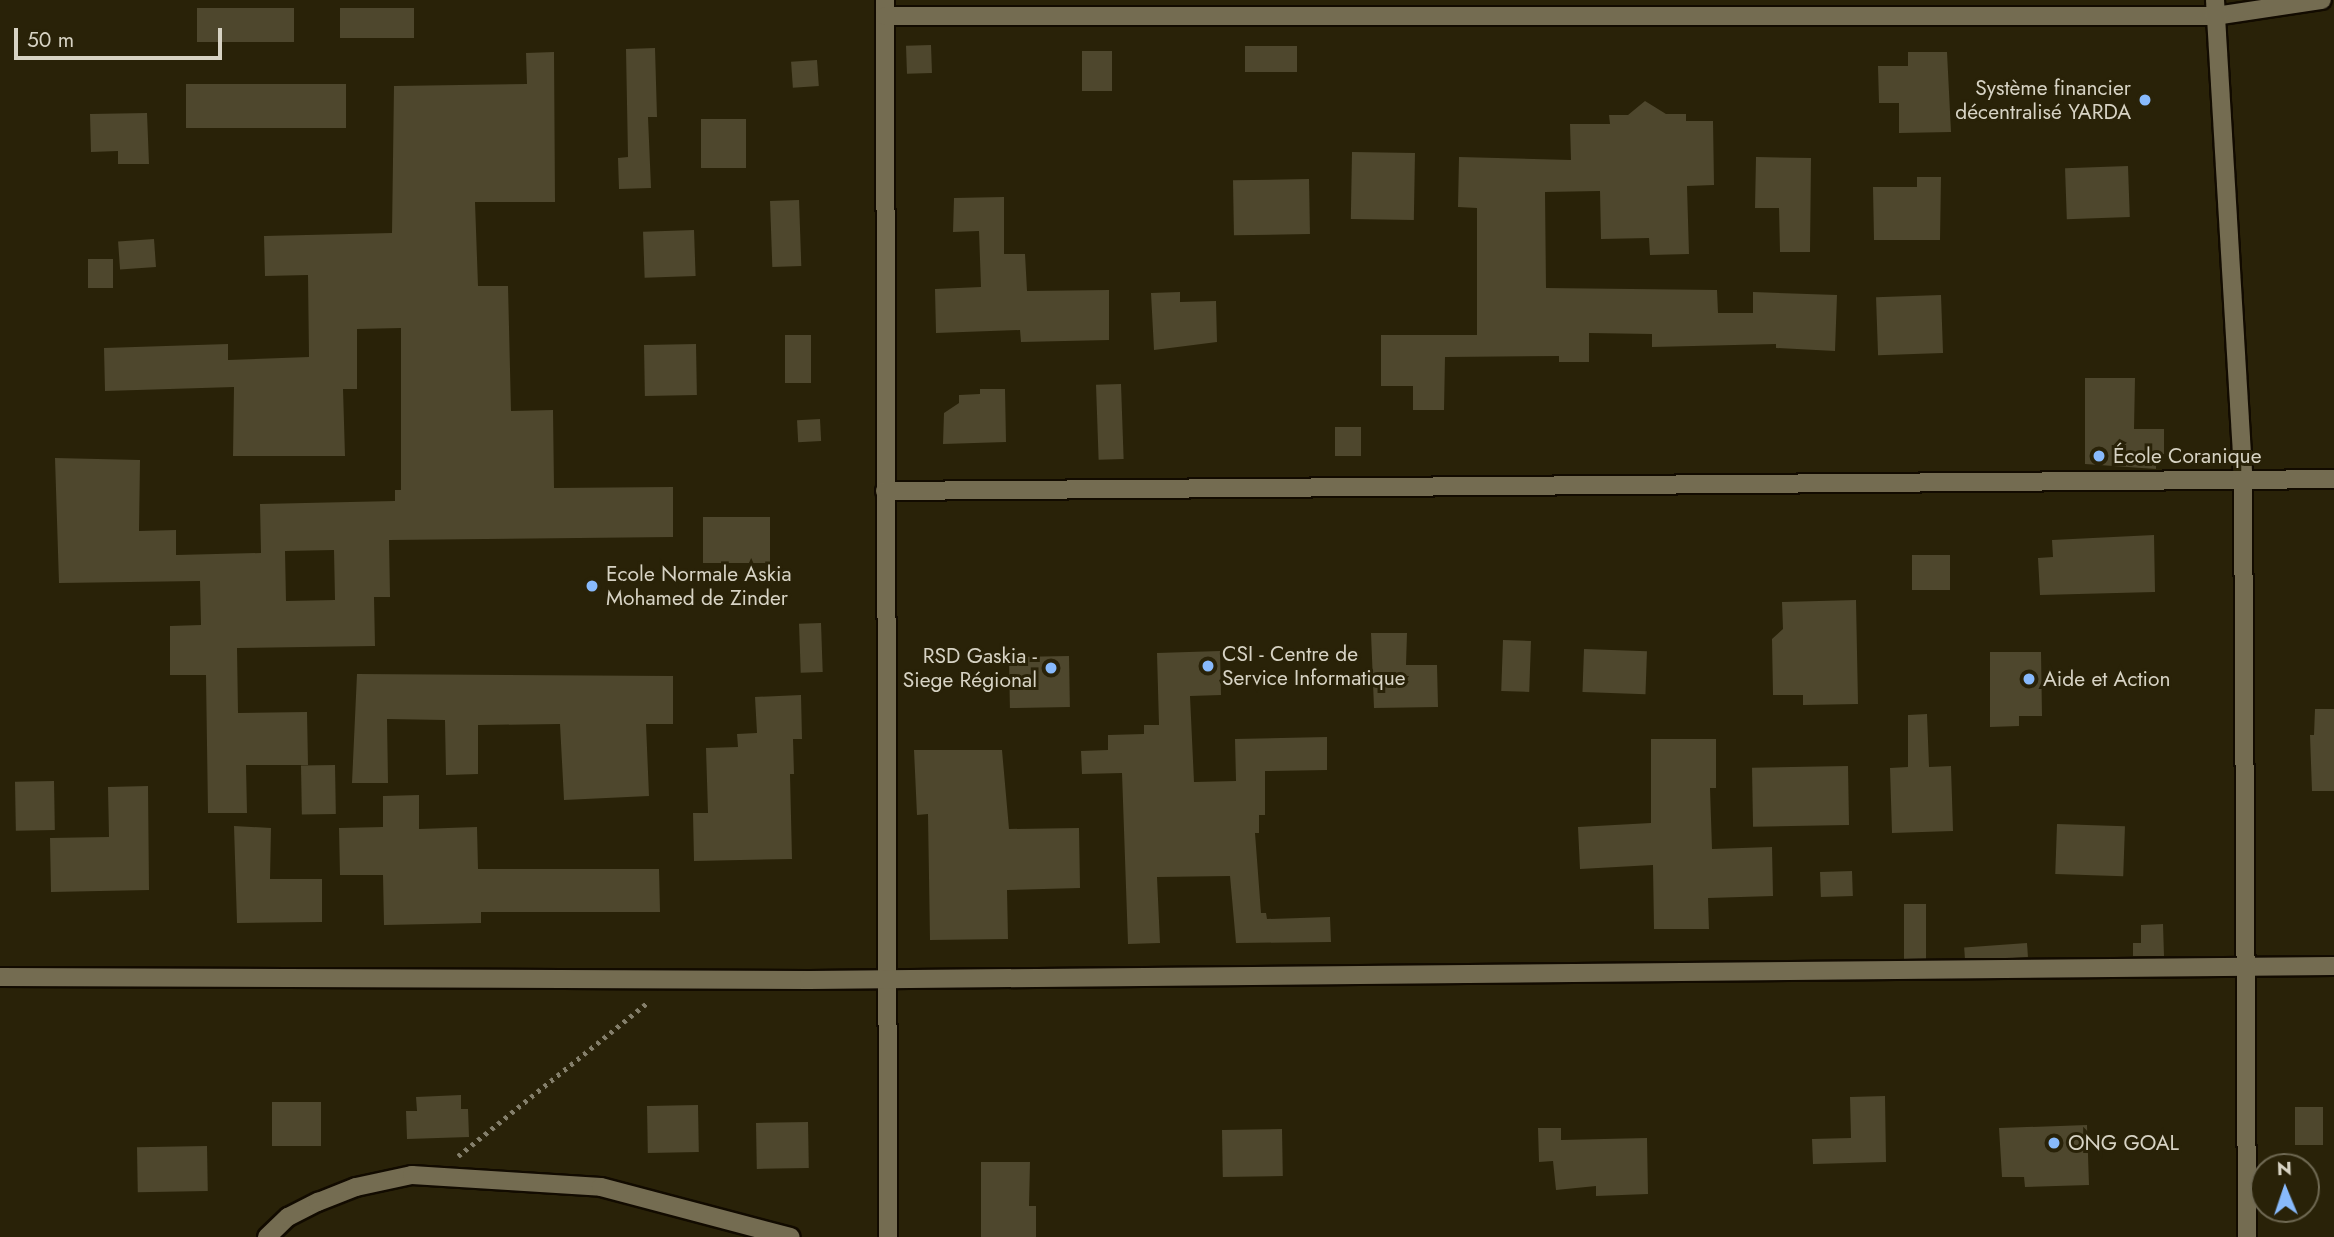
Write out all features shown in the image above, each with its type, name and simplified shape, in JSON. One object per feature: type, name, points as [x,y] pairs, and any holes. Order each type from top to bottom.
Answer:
[{"type":"street","points":[[888,1237],[885,978],[885,8],[2215,8],[2322,0]]},
{"type":"street","points":[[2215,8],[2243,476],[2249,966],[2247,1237]]},
{"type":"street","points":[[885,491],[2243,476],[2334,479]]},
{"type":"street","points":[[0,977],[674,979],[2334,966]]},
{"type":"street","points":[[267,1237],[288,1217],[318,1202],[356,1187],[412,1175],[601,1186],[789,1237]]},
{"type":"path","points":[[451,1161],[674,979]]},
{"type":"building","points":[[197,8],[294,8],[294,42],[197,42]]},
{"type":"building","points":[[340,8],[414,8],[414,38],[340,38]]},
{"type":"building","points":[[931,45],[932,73],[907,74],[906,46]]},
{"type":"building","points":[[1245,46],[1297,46],[1297,72],[1245,72]]},
{"type":"building","points":[[655,48],[657,117],[648,117],[651,188],[619,189],[618,158],[628,157],[626,49]]},
{"type":"building","points":[[1082,51],[1112,51],[1112,91],[1082,91]]},
{"type":"building","points":[[554,52],[555,202],[475,202],[478,286],[508,286],[511,411],[553,410],[554,488],[673,487],[673,537],[389,540],[390,597],[374,597],[375,646],[237,648],[238,713],[307,712],[308,765],[246,765],[247,813],[208,813],[206,675],[170,675],[170,626],[201,625],[200,581],[59,583],[55,458],[140,460],[139,531],[176,530],[176,555],[261,553],[260,504],[395,501],[395,490],[401,490],[401,328],[357,329],[357,389],[343,389],[345,456],[233,456],[234,387],[105,391],[104,348],[228,344],[228,360],[309,357],[308,275],[265,276],[264,236],[392,233],[394,86],[527,84],[526,53]],"holes":[[[334,550],[335,600],[286,601],[285,551]]]},
{"type":"building","points":[[1908,52],[1947,52],[1951,132],[1899,133],[1899,103],[1879,103],[1878,66],[1908,66]]},
{"type":"building","points":[[817,60],[819,86],[793,88],[791,62]]},
{"type":"building","points":[[186,84],[346,84],[346,128],[186,128]]},
{"type":"building","points":[[1645,101],[1666,114],[1686,114],[1686,121],[1713,121],[1714,185],[1687,186],[1689,254],[1650,255],[1649,238],[1601,239],[1600,191],[1545,192],[1546,288],[1717,290],[1718,313],[1753,313],[1753,292],[1837,295],[1835,351],[1776,348],[1776,344],[1652,347],[1652,334],[1589,333],[1589,362],[1559,362],[1559,356],[1445,357],[1444,410],[1413,410],[1413,386],[1381,386],[1381,335],[1477,335],[1477,208],[1458,207],[1459,157],[1571,160],[1570,124],[1610,124],[1609,115],[1628,115]]},
{"type":"building","points":[[147,113],[149,164],[118,164],[118,151],[91,152],[90,114]]},
{"type":"building","points":[[701,119],[746,119],[746,168],[701,168]]},
{"type":"building","points":[[1352,152],[1415,153],[1414,220],[1351,219]]},
{"type":"building","points":[[1756,157],[1811,158],[1810,252],[1780,252],[1779,208],[1755,208]]},
{"type":"building","points":[[2128,166],[2130,217],[2067,219],[2065,168]]},
{"type":"building","points":[[1917,177],[1941,177],[1940,240],[1874,240],[1873,187],[1917,187]]},
{"type":"building","points":[[1309,179],[1310,234],[1234,235],[1233,180]]},
{"type":"building","points":[[1004,197],[1004,254],[1025,254],[1027,291],[1109,290],[1109,340],[1021,342],[1020,330],[936,333],[935,289],[981,287],[979,231],[953,232],[954,198]]},
{"type":"building","points":[[799,200],[801,266],[772,267],[770,201]]},
{"type":"building","points":[[694,230],[696,276],[645,278],[643,232]]},
{"type":"building","points":[[154,239],[156,267],[120,269],[118,242]]},
{"type":"building","points":[[88,259],[113,259],[113,288],[88,288]]},
{"type":"building","points":[[1180,292],[1180,302],[1216,301],[1217,342],[1154,350],[1151,293]]},
{"type":"building","points":[[1941,295],[1943,353],[1878,355],[1876,297]]},
{"type":"building","points":[[785,335],[811,335],[811,383],[785,383]]},
{"type":"building","points":[[696,344],[697,395],[645,396],[644,345]]},
{"type":"building","points":[[2085,378],[2135,378],[2134,429],[2164,429],[2164,454],[2156,454],[2156,469],[2085,464]]},
{"type":"building","points":[[1121,384],[1124,459],[1099,460],[1096,385]]},
{"type":"building","points":[[980,389],[1005,389],[1006,442],[943,444],[944,413],[959,403],[959,395],[980,394]]},
{"type":"building","points":[[820,419],[821,441],[798,442],[797,420]]},
{"type":"building","points":[[1335,427],[1361,427],[1361,456],[1335,456]]},
{"type":"building","points":[[703,517],[770,517],[770,563],[703,563]]},
{"type":"building","points":[[2154,535],[2155,592],[2040,595],[2038,558],[2053,557],[2052,540]]},
{"type":"building","points":[[1912,555],[1950,555],[1950,590],[1912,590]]},
{"type":"building","points":[[1856,600],[1858,704],[1803,705],[1803,695],[1773,695],[1772,639],[1783,629],[1782,602]]},
{"type":"building","points":[[821,623],[823,672],[801,673],[799,624]]},
{"type":"building","points":[[1371,633],[1407,633],[1406,665],[1437,665],[1438,707],[1374,708]]},
{"type":"building","points":[[1503,640],[1531,641],[1529,692],[1501,691]]},
{"type":"building","points":[[1584,649],[1647,651],[1645,694],[1582,692]]},
{"type":"building","points":[[1220,651],[1221,695],[1190,696],[1194,782],[1236,781],[1235,739],[1327,737],[1327,770],[1265,771],[1265,815],[1259,815],[1259,833],[1255,833],[1261,913],[1266,913],[1267,919],[1330,917],[1331,942],[1236,943],[1230,876],[1157,877],[1160,943],[1128,944],[1122,773],[1082,774],[1081,751],[1108,750],[1108,735],[1144,734],[1144,725],[1159,725],[1157,653]]},
{"type":"building","points":[[1990,652],[2041,652],[2042,716],[2019,716],[2019,726],[1990,727]]},
{"type":"building","points":[[1069,656],[1070,707],[1010,708],[1009,657]]},
{"type":"building","points":[[357,674],[673,676],[673,724],[646,724],[649,796],[564,800],[560,724],[478,725],[478,774],[446,775],[445,720],[387,719],[388,783],[352,783]]},
{"type":"building","points":[[801,695],[802,739],[793,739],[794,774],[790,774],[792,859],[694,861],[693,813],[708,813],[706,748],[738,747],[737,734],[757,733],[755,697]]},
{"type":"building","points":[[2315,709],[2334,709],[2334,791],[2312,791],[2310,735],[2314,735]]},
{"type":"building","points":[[1927,714],[1929,767],[1951,766],[1953,831],[1892,833],[1890,768],[1908,767],[1908,715]]},
{"type":"building","points":[[1651,739],[1716,739],[1716,788],[1710,788],[1712,849],[1772,847],[1773,896],[1708,898],[1709,929],[1654,929],[1653,865],[1580,869],[1578,827],[1651,823]]},
{"type":"building","points":[[914,750],[1002,750],[1009,829],[1079,828],[1080,888],[1007,890],[1008,939],[930,940],[928,814],[917,815]]},
{"type":"building","points":[[335,765],[336,814],[302,815],[301,766]]},
{"type":"building","points":[[1848,766],[1849,825],[1753,827],[1752,768]]},
{"type":"building","points":[[54,781],[55,830],[16,831],[15,782]]},
{"type":"building","points":[[148,786],[149,890],[51,892],[50,838],[109,837],[108,787]]},
{"type":"building","points":[[419,795],[419,829],[477,827],[478,869],[659,869],[660,912],[481,912],[481,923],[384,925],[383,875],[340,875],[339,828],[383,827],[383,796]]},
{"type":"building","points":[[2057,824],[2125,826],[2123,876],[2055,874]]},
{"type":"building","points":[[234,826],[271,828],[270,879],[322,879],[322,922],[237,923]]},
{"type":"building","points":[[1852,871],[1853,896],[1821,897],[1820,872]]},
{"type":"building","points":[[1904,904],[1926,904],[1926,959],[1904,959]]},
{"type":"building","points":[[2163,924],[2164,956],[2133,956],[2133,943],[2141,943],[2141,925]]},
{"type":"building","points":[[2027,943],[2028,957],[1965,961],[1964,947]]},
{"type":"building","points":[[461,1095],[461,1109],[468,1109],[469,1137],[407,1139],[406,1111],[417,1111],[416,1097]]},
{"type":"building","points":[[1885,1096],[1886,1162],[1813,1164],[1812,1139],[1851,1138],[1850,1097]]},
{"type":"building","points":[[272,1102],[321,1102],[321,1146],[272,1146]]},
{"type":"building","points":[[698,1105],[699,1152],[648,1153],[647,1106]]},
{"type":"building","points":[[2295,1107],[2323,1107],[2323,1145],[2295,1145]]},
{"type":"building","points":[[808,1122],[809,1168],[757,1169],[756,1123]]},
{"type":"building","points":[[2087,1125],[2089,1185],[2025,1187],[2024,1177],[2002,1177],[1999,1128]]},
{"type":"building","points":[[1538,1128],[1561,1128],[1561,1140],[1647,1138],[1648,1194],[1596,1196],[1596,1186],[1556,1190],[1553,1161],[1539,1162]]},
{"type":"building","points":[[1282,1129],[1283,1176],[1223,1177],[1222,1130]]},
{"type":"building","points":[[207,1146],[208,1191],[138,1192],[137,1147]]},
{"type":"building","points":[[981,1162],[1030,1162],[1029,1206],[1036,1206],[1036,1237],[981,1237]]},
{"type":"place","name":"Système financier décentralisé YARDA","points":[[2145,100]]},
{"type":"place","name":"École Coranique","points":[[2099,456]]},
{"type":"place","name":"Ecole Normale Askia Mohamed de Zinder","points":[[592,586]]},
{"type":"place","name":"CSI - Centre de Service Informatique","points":[[1208,666]]},
{"type":"place","name":"RSD Gaskia - Siege Régional","points":[[1051,668]]},
{"type":"place","name":"Aide et Action","points":[[2029,679]]},
{"type":"place","name":"ONG GOAL","points":[[2054,1143]]}]
